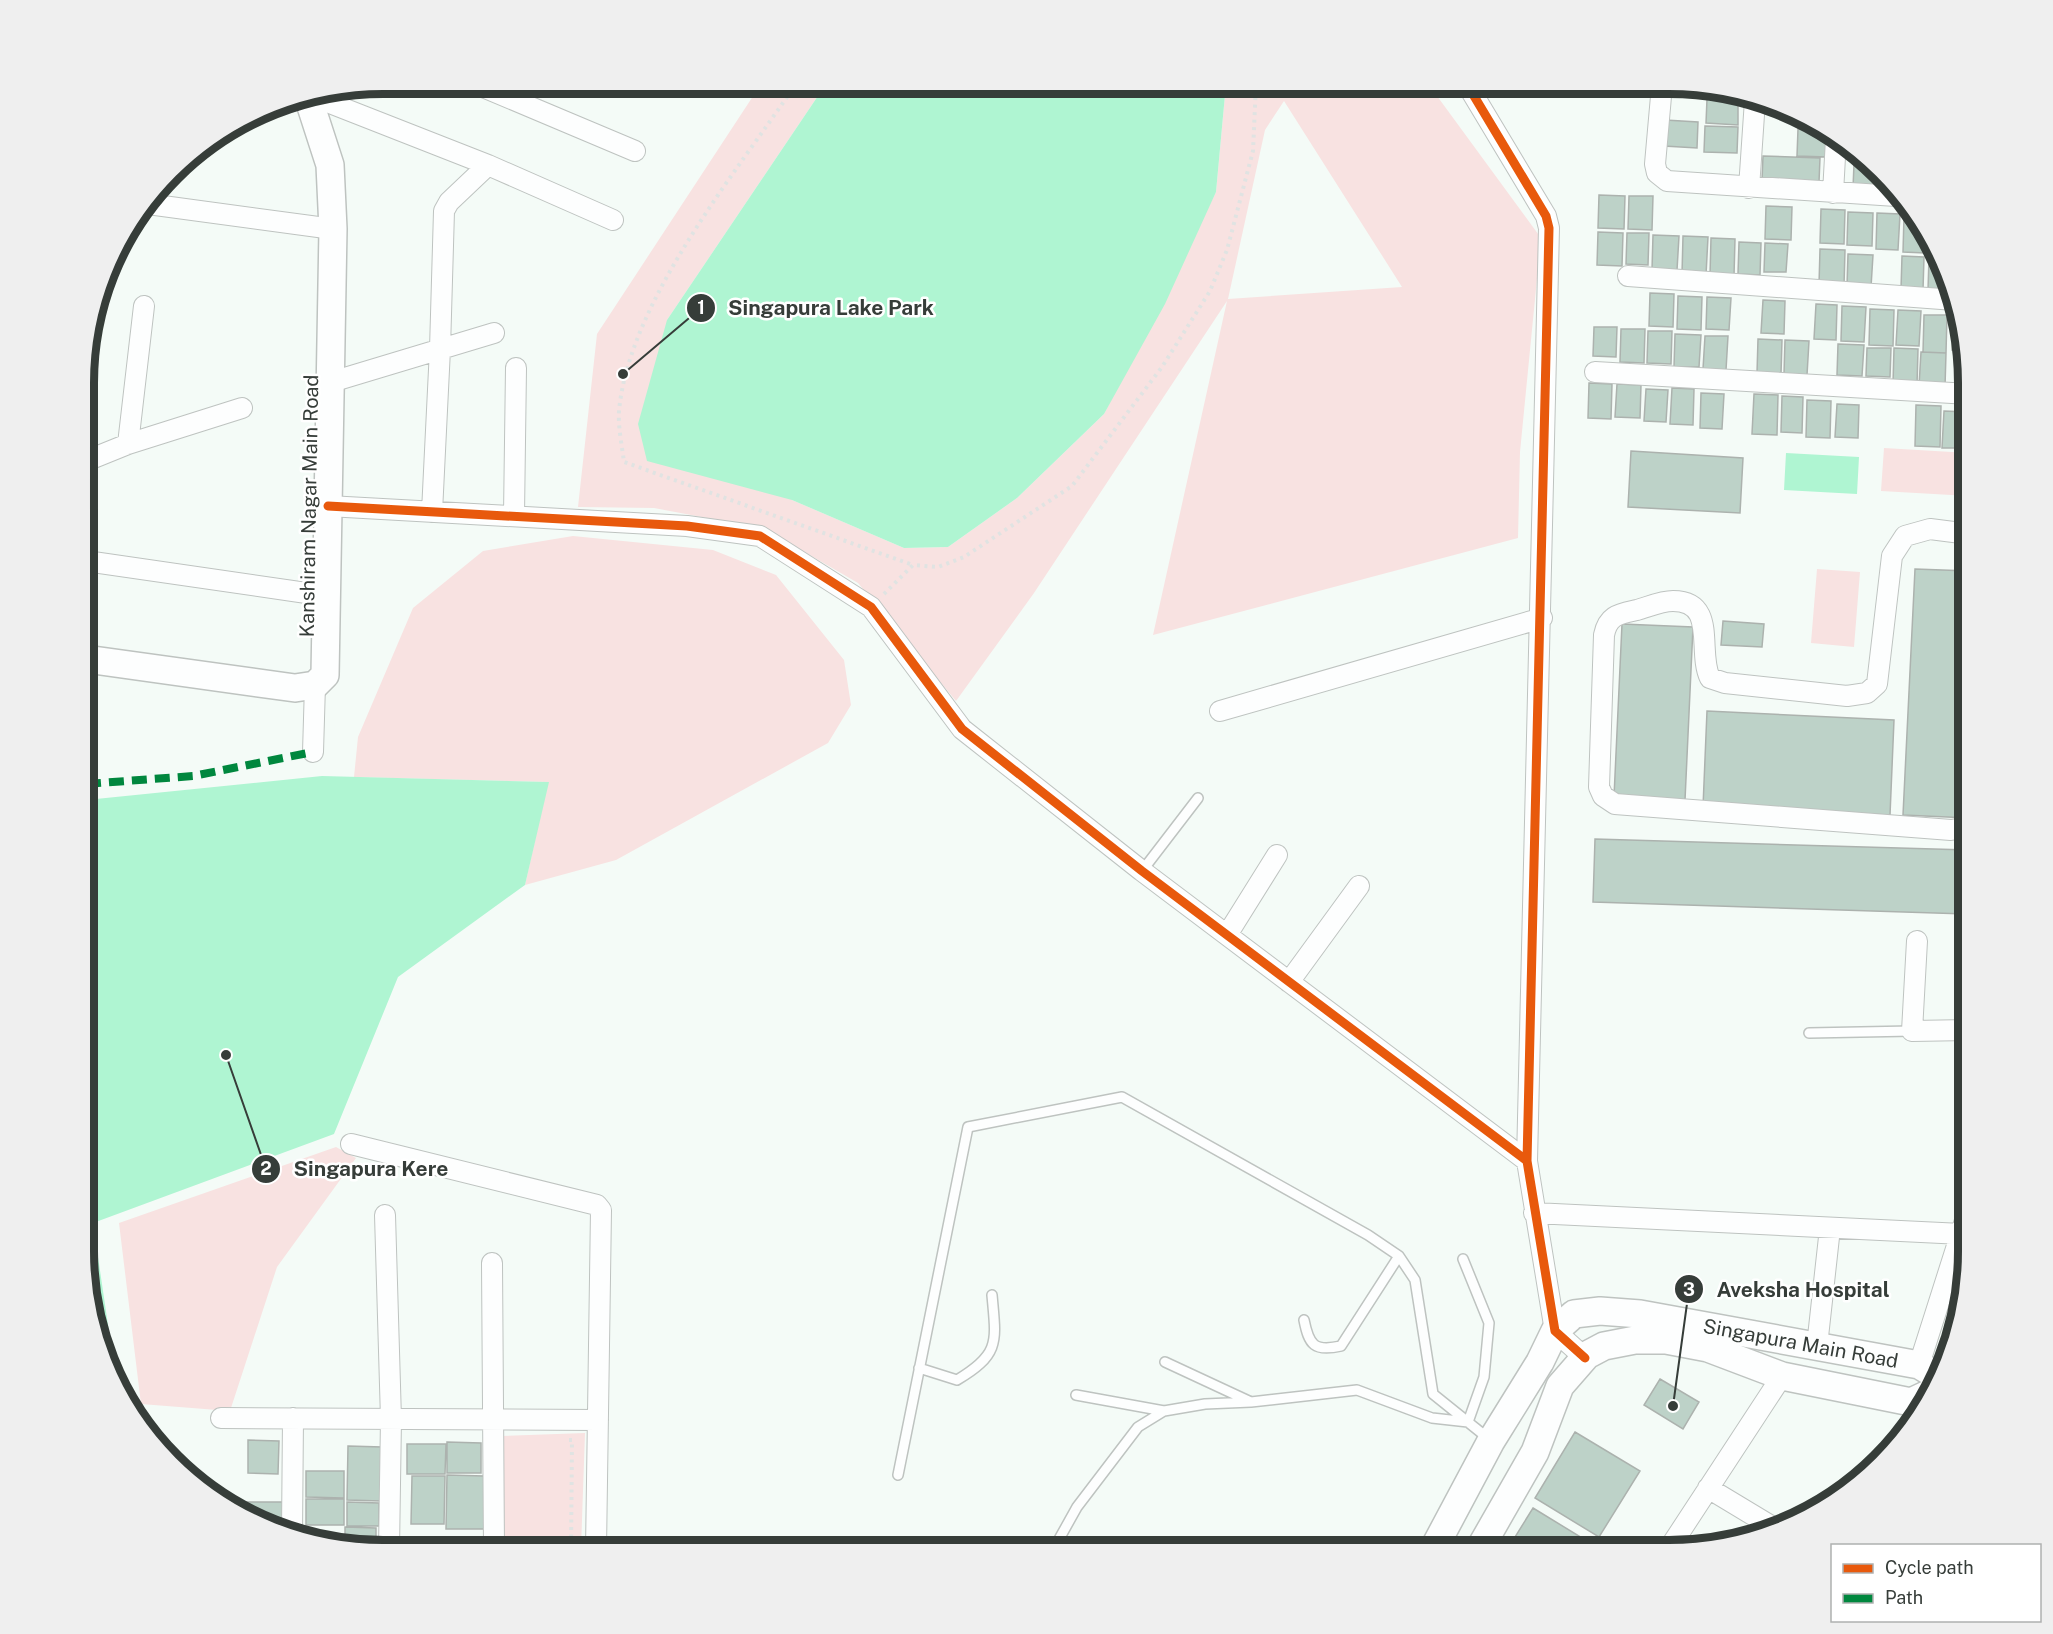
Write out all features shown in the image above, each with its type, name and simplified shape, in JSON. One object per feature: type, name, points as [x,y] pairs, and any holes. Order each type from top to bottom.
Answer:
[{"type":"street","points":[[499,94],[635,152]]},
{"type":"street","points":[[1474,94],[1549,222],[1542,618],[1527,1161],[1555,1331],[1585,1358]]},
{"type":"street","points":[[1661,94],[1655,164],[1657,173],[1667,181],[1889,196]]},
{"type":"street","points":[[323,101],[488,165],[613,219]]},
{"type":"street","name":"Kanshiram Nagar Main Road","points":[[312,103],[330,165],[333,229],[328,383],[325,675],[315,685]]},
{"type":"street","points":[[1749,188],[1754,107]]},
{"type":"street","points":[[1833,193],[1836,147]]},
{"type":"street","points":[[432,512],[444,211],[449,202],[488,165]]},
{"type":"street","points":[[156,205],[333,229]]},
{"type":"street","points":[[1628,276],[1946,299]]},
{"type":"street","points":[[128,444],[144,306]]},
{"type":"street","points":[[328,383],[494,333]]},
{"type":"street","points":[[514,515],[516,368]]},
{"type":"street","points":[[1595,372],[1958,393]]},
{"type":"street","points":[[94,458],[128,444],[242,408]]},
{"type":"street","points":[[328,506],[687,526],[760,536],[871,607],[962,729],[1142,871],[1527,1161]]},
{"type":"street","points":[[1958,533],[1930,529],[1905,536],[1892,556],[1876,684],[1867,693],[1847,696],[1725,683],[1710,678],[1704,666],[1704,626],[1697,609],[1686,603],[1672,601],[1614,615],[1606,624],[1604,635],[1599,787],[1603,796],[1615,804],[1958,829]]},
{"type":"street","points":[[94,562],[327,596]]},
{"type":"street","points":[[1220,711],[1542,618]]},
{"type":"street","points":[[94,660],[295,688],[315,685],[313,752]]},
{"type":"street","points":[[1227,935],[1278,855]]},
{"type":"street","points":[[1289,982],[1359,886]]},
{"type":"street","points":[[1917,941],[1912,1031],[1958,1030]]},
{"type":"street","points":[[351,1144],[597,1205],[601,1209],[596,1540]]},
{"type":"street","points":[[1534,1213],[1958,1234]]},
{"type":"street","points":[[385,1215],[391,1419],[389,1540]]},
{"type":"street","points":[[1817,1346],[1830,1228]]},
{"type":"street","points":[[1929,1371],[1958,1251]]},
{"type":"street","points":[[492,1263],[494,1540]]},
{"type":"street","name":"Singapura Main Road","points":[[1438,1540],[1491,1441],[1540,1362],[1555,1331],[1574,1314],[1620,1312],[1640,1314],[1817,1346],[1929,1371]]},
{"type":"street","name":"Singapura Main Road","points":[[1485,1540],[1535,1452],[1560,1386],[1585,1358],[1604,1346],[1635,1340],[1666,1340],[1708,1348],[1782,1376],[1914,1405]]},
{"type":"street","points":[[1675,1540],[1782,1376]]},
{"type":"street","points":[[221,1418],[598,1420]]},
{"type":"street","points":[[292,1524],[293,1418]]},
{"type":"street","points":[[1708,1488],[1766,1523]]},
{"type":"lane","points":[[1142,871],[1198,798]]},
{"type":"lane","points":[[1809,1033],[1912,1031]]},
{"type":"lane","points":[[898,1475],[968,1127],[1122,1097],[1368,1235],[1399,1256],[1415,1280],[1433,1394],[1491,1441]]},
{"type":"lane","points":[[1304,1320],[1308,1338],[1316,1347],[1325,1350],[1341,1346],[1399,1256]]},
{"type":"lane","points":[[1463,1259],[1489,1323],[1484,1377],[1468,1422]]},
{"type":"lane","points":[[919,1368],[957,1380],[981,1366],[996,1339],[992,1295]]},
{"type":"lane","points":[[1165,1362],[1251,1402]]},
{"type":"lane","points":[[1076,1395],[1164,1411],[1205,1404],[1251,1402],[1358,1390],[1432,1418],[1468,1422]]},
{"type":"lane","points":[[1059,1540],[1077,1507],[1138,1426],[1164,1411]]},
{"type":"path","points":[[789,94],[671,267],[634,345],[619,412],[624,462],[913,565],[938,567],[964,557],[1072,486],[1162,367],[1210,291],[1227,250],[1253,151],[1256,94]]},
{"type":"path","points":[[871,607],[913,565]]},
{"type":"path","points":[[561,1440],[572,1440],[571,1540]]},
{"type":"path","points":[[513,1529],[515,1540]]},
{"type":"shaded area","points":[[754,94],[819,94],[667,320],[792,500],[904,548],[948,547],[1017,498],[1104,414],[1216,192],[1225,94],[1436,94],[1541,238],[1520,452],[1518,538],[1153,635],[1227,301],[1034,593],[956,701],[858,583],[765,529],[654,508],[578,507],[597,334]],"holes":[[[1284,101],[1402,287],[1228,299],[1265,130]]]},
{"type":"shaded area","points":[[819,94],[1225,94],[1216,192],[1165,304],[1104,414],[1017,498],[948,547],[904,548],[792,500],[647,461],[638,424],[667,320]]},
{"type":"shaded area","points":[[1884,448],[1958,452],[1958,495],[1881,491]]},
{"type":"shaded area","points":[[1786,453],[1859,457],[1857,494],[1784,490]]},
{"type":"shaded area","points":[[573,536],[713,550],[776,575],[844,660],[851,705],[828,743],[616,860],[525,885],[548,782],[354,777],[358,737],[413,608],[483,551]]},
{"type":"shaded area","points":[[1817,569],[1860,572],[1854,647],[1811,643]]},
{"type":"shaded area","points":[[322,776],[549,782],[525,885],[398,977],[334,1134],[94,1223],[94,799]]},
{"type":"shaded area","points":[[336,1147],[356,1158],[277,1267],[230,1411],[141,1404],[119,1223]]},
{"type":"shaded area","points":[[94,1230],[111,1347],[104,1325],[97,1288]]},
{"type":"shaded area","points":[[585,1433],[581,1540],[503,1540],[500,1436]]},
{"type":"building","points":[[1707,99],[1738,103],[1738,125],[1706,123]]},
{"type":"building","points":[[1665,120],[1698,122],[1697,148],[1664,146]]},
{"type":"building","points":[[1705,126],[1738,127],[1737,153],[1704,152]]},
{"type":"building","points":[[1798,129],[1807,129],[1828,142],[1827,157],[1797,156]]},
{"type":"building","points":[[1763,156],[1820,158],[1819,182],[1762,180]]},
{"type":"building","points":[[1854,164],[1858,164],[1884,190],[1853,188]]},
{"type":"building","points":[[1599,195],[1625,196],[1624,229],[1598,228]]},
{"type":"building","points":[[1629,196],[1653,196],[1652,230],[1628,229]]},
{"type":"building","points":[[1766,206],[1792,207],[1791,240],[1765,239]]},
{"type":"building","points":[[1821,209],[1845,210],[1844,244],[1820,243]]},
{"type":"building","points":[[1848,212],[1873,213],[1872,246],[1847,245]]},
{"type":"building","points":[[1877,213],[1900,214],[1898,250],[1876,249]]},
{"type":"building","points":[[1905,216],[1925,249],[1925,253],[1903,252]]},
{"type":"building","points":[[1598,232],[1623,233],[1622,266],[1597,265]]},
{"type":"building","points":[[1627,233],[1649,233],[1648,265],[1626,264]]},
{"type":"building","points":[[1653,235],[1679,236],[1677,270],[1652,270]]},
{"type":"building","points":[[1683,236],[1708,237],[1706,275],[1682,274]]},
{"type":"building","points":[[1711,238],[1735,239],[1734,276],[1710,275]]},
{"type":"building","points":[[1739,242],[1761,243],[1760,275],[1738,274]]},
{"type":"building","points":[[1765,243],[1788,244],[1786,272],[1764,272]]},
{"type":"building","points":[[1820,249],[1845,250],[1844,286],[1819,285]]},
{"type":"building","points":[[1848,254],[1873,255],[1871,287],[1847,286]]},
{"type":"building","points":[[1902,256],[1924,257],[1923,290],[1901,289]]},
{"type":"building","points":[[1929,257],[1943,291],[1928,290]]},
{"type":"building","points":[[1650,293],[1674,294],[1673,327],[1649,326]]},
{"type":"building","points":[[1678,296],[1702,297],[1701,330],[1677,329]]},
{"type":"building","points":[[1707,297],[1731,298],[1729,330],[1706,329]]},
{"type":"building","points":[[1763,300],[1785,301],[1784,334],[1761,333]]},
{"type":"building","points":[[1816,304],[1837,305],[1836,340],[1814,339]]},
{"type":"building","points":[[1842,306],[1866,307],[1864,342],[1841,341]]},
{"type":"building","points":[[1870,309],[1894,310],[1893,346],[1869,345]]},
{"type":"building","points":[[1898,310],[1921,311],[1919,346],[1896,345]]},
{"type":"building","points":[[1924,315],[1947,315],[1946,353],[1923,352]]},
{"type":"building","points":[[1953,326],[1956,350],[1952,350]]},
{"type":"building","points":[[1594,327],[1617,327],[1616,357],[1593,356]]},
{"type":"building","points":[[1621,329],[1645,329],[1644,363],[1620,362]]},
{"type":"building","points":[[1648,331],[1672,331],[1671,364],[1647,363]]},
{"type":"building","points":[[1675,334],[1701,335],[1699,367],[1674,367]]},
{"type":"building","points":[[1705,336],[1728,336],[1726,370],[1703,369]]},
{"type":"building","points":[[1758,339],[1782,340],[1781,374],[1757,373]]},
{"type":"building","points":[[1785,340],[1809,341],[1807,375],[1784,374]]},
{"type":"building","points":[[1838,344],[1864,345],[1862,376],[1837,375]]},
{"type":"building","points":[[1867,348],[1891,348],[1890,377],[1866,376]]},
{"type":"building","points":[[1894,348],[1918,349],[1917,385],[1893,384]]},
{"type":"building","points":[[1921,352],[1946,353],[1945,387],[1919,386]]},
{"type":"building","points":[[1589,383],[1612,384],[1611,419],[1588,418]]},
{"type":"building","points":[[1617,384],[1641,385],[1640,418],[1615,417]]},
{"type":"building","points":[[1672,388],[1694,389],[1693,425],[1670,424]]},
{"type":"building","points":[[1646,389],[1668,390],[1666,422],[1644,421]]},
{"type":"building","points":[[1701,393],[1724,394],[1722,429],[1700,428]]},
{"type":"building","points":[[1754,394],[1778,395],[1777,435],[1752,434]]},
{"type":"building","points":[[1782,396],[1803,397],[1802,433],[1781,432]]},
{"type":"building","points":[[1807,400],[1831,401],[1830,438],[1806,437]]},
{"type":"building","points":[[1837,404],[1859,405],[1858,438],[1835,437]]},
{"type":"building","points":[[1916,405],[1941,406],[1940,447],[1915,446]]},
{"type":"building","points":[[1944,411],[1958,412],[1958,448],[1942,448]]},
{"type":"building","points":[[1631,451],[1743,458],[1740,513],[1628,507]]},
{"type":"building","points":[[1915,569],[1958,571],[1958,818],[1903,815]]},
{"type":"building","points":[[1723,621],[1764,624],[1762,647],[1721,645]]},
{"type":"building","points":[[1622,624],[1693,627],[1685,800],[1614,797]]},
{"type":"building","points":[[1707,711],[1894,720],[1890,815],[1703,807]]},
{"type":"building","points":[[1595,839],[1958,850],[1958,914],[1593,902]]},
{"type":"building","points":[[1660,1379],[1699,1402],[1683,1429],[1644,1405]]},
{"type":"building","points":[[1575,1432],[1640,1471],[1599,1537],[1535,1498]]},
{"type":"building","points":[[248,1440],[279,1441],[278,1474],[248,1473]]},
{"type":"building","points":[[447,1442],[481,1443],[481,1473],[447,1473]]},
{"type":"building","points":[[407,1444],[446,1444],[445,1474],[407,1474]]},
{"type":"building","points":[[348,1446],[382,1447],[381,1501],[347,1500]]},
{"type":"building","points":[[306,1471],[344,1471],[344,1498],[306,1497]]},
{"type":"building","points":[[447,1475],[484,1476],[484,1529],[446,1529]]},
{"type":"building","points":[[412,1476],[445,1476],[444,1524],[411,1524]]},
{"type":"building","points":[[306,1499],[344,1499],[344,1525],[306,1525]]},
{"type":"building","points":[[247,1502],[284,1502],[284,1522],[273,1518],[247,1505]]},
{"type":"building","points":[[347,1502],[379,1503],[379,1526],[347,1526]]},
{"type":"building","points":[[1533,1508],[1585,1540],[1513,1540]]},
{"type":"building","points":[[345,1527],[376,1528],[376,1540],[345,1537]]},
{"type":"marked path","points":[[94,783],[193,776],[313,752]]},
{"type":"cycle path","points":[[1473,94],[1546,216],[1549,228],[1527,1161],[1555,1331],[1585,1358]]},
{"type":"cycle path","points":[[328,506],[687,526],[760,536],[871,607],[962,729],[1142,871],[1527,1161]]},
{"type":"place","name":"Singapura Lake Park","points":[[623,374]]},
{"type":"place","name":"Singapura Kere","points":[[226,1055]]},
{"type":"place","name":"Aveksha Hospital","points":[[1673,1406]]}]
